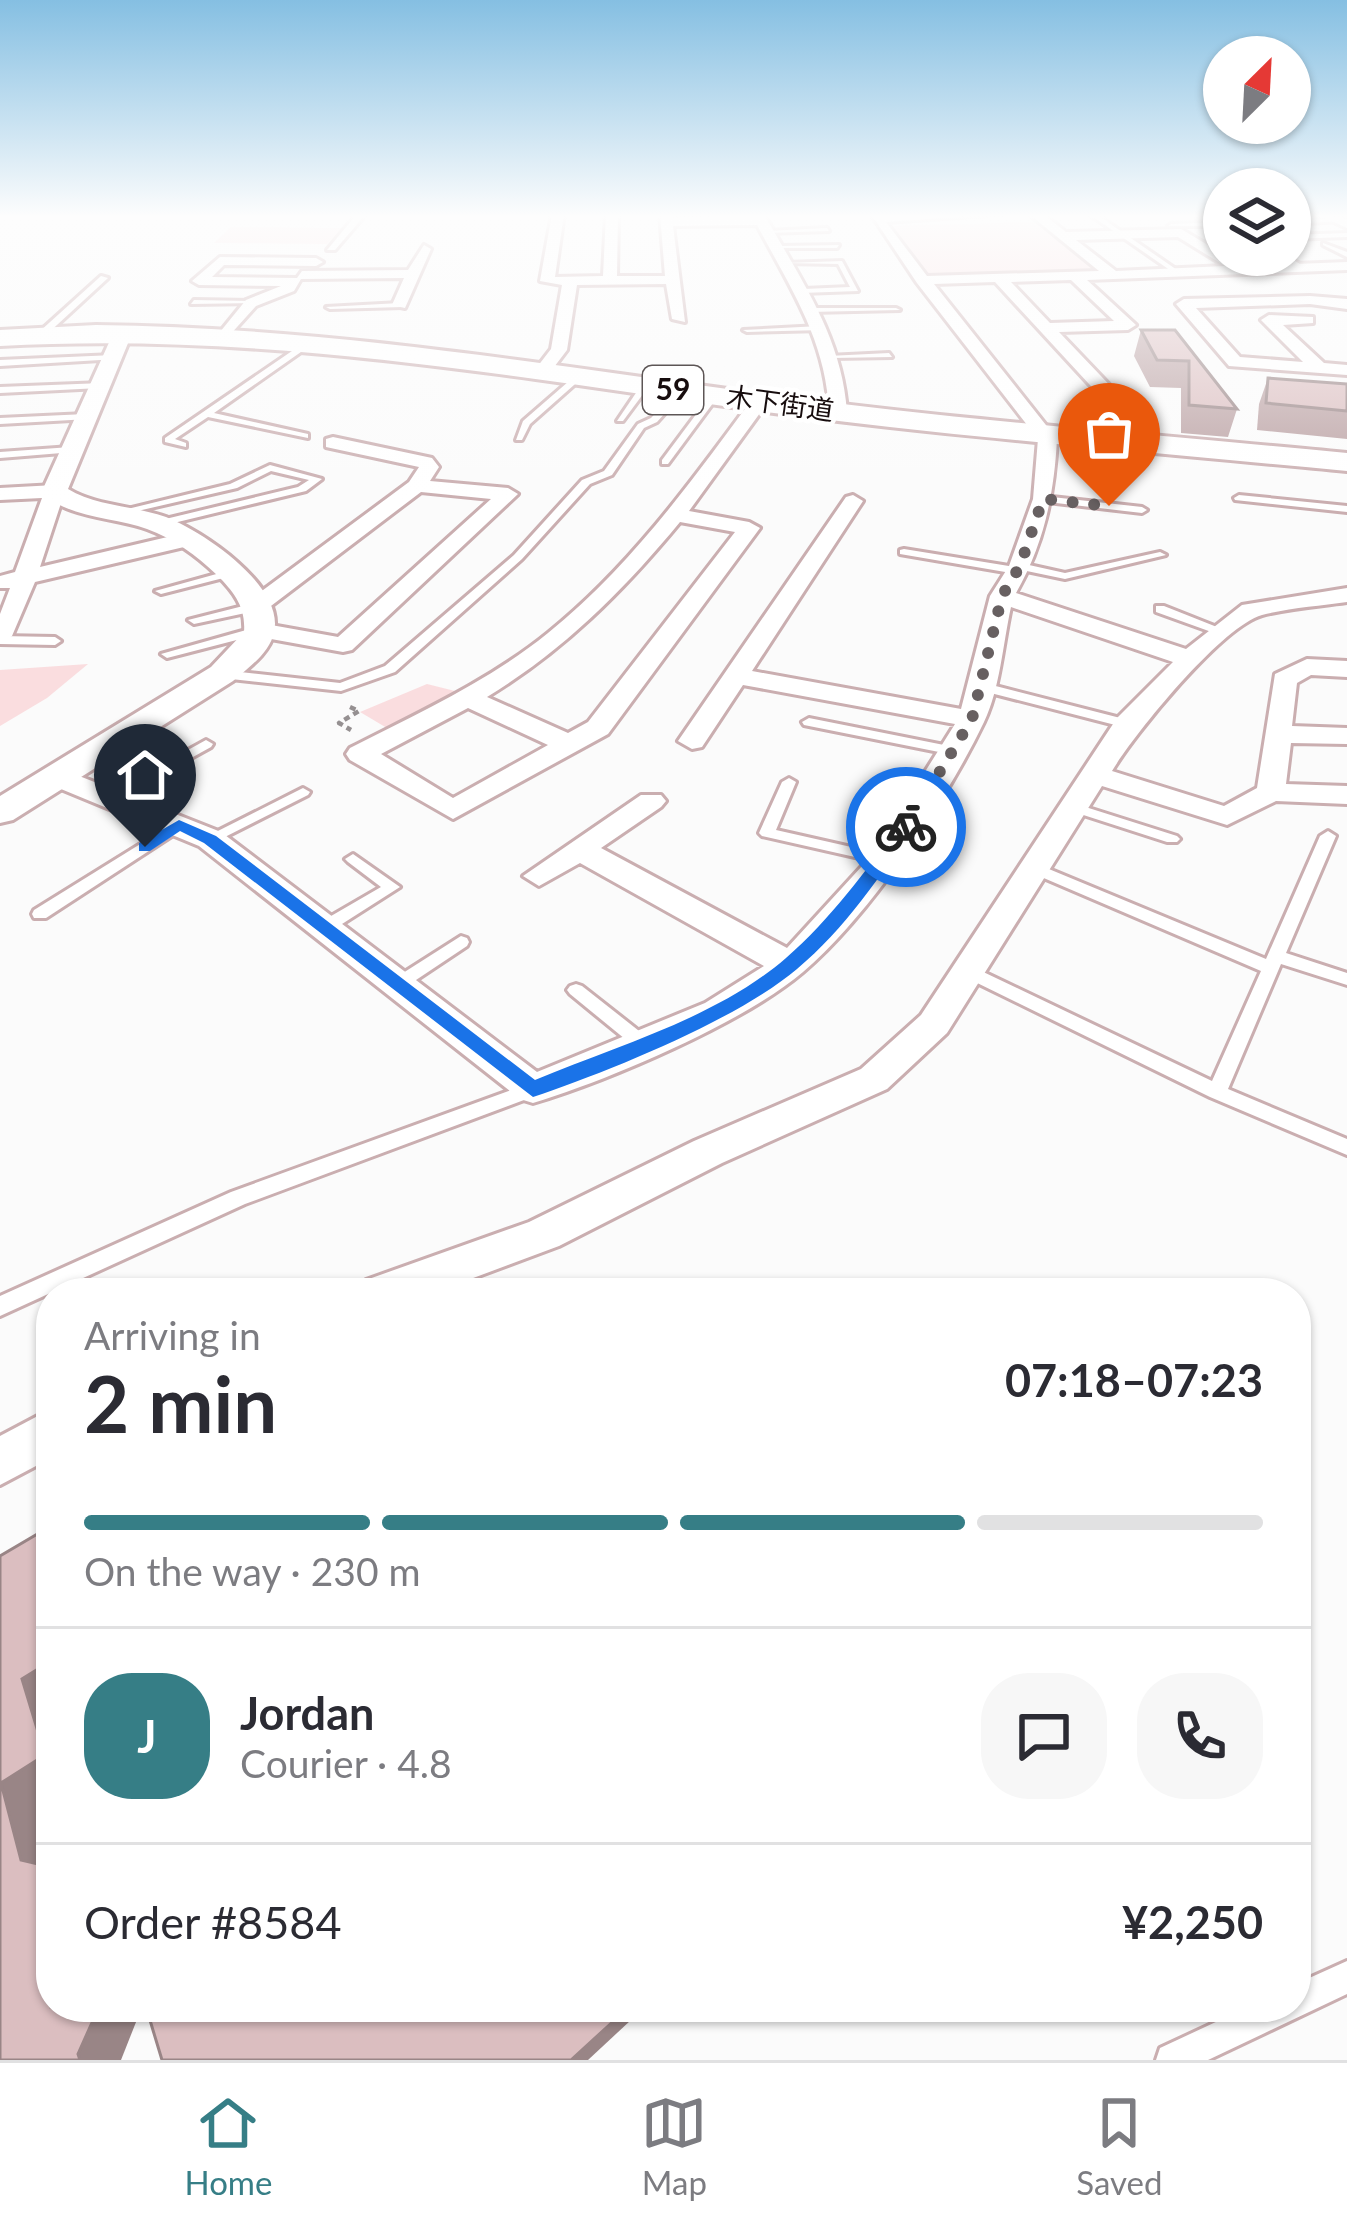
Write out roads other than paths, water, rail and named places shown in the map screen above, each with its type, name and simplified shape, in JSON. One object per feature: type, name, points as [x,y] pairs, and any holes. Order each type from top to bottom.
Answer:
[{"type":"main road","name":"木下街道","points":[[0,338],[42,334],[118,344],[228,332],[838,412],[1347,462]]},
{"type":"street","points":[[228,332],[245,310]]},
{"type":"street","points":[[542,371],[560,350],[566,310]]},
{"type":"street","points":[[678,310],[680,319]]},
{"type":"street","points":[[812,310],[839,377],[838,412]]},
{"type":"street","points":[[54,776],[195,832],[533,1089],[718,1012],[790,965],[843,913],[886,860],[972,719],[1013,578],[1043,499],[1048,439],[945,310]]},
{"type":"street","points":[[1030,310],[1155,444]]},
{"type":"street","points":[[1048,328],[1128,325],[1112,310]]},
{"type":"street","points":[[1189,310],[1235,362],[1347,370]]},
{"type":"street","points":[[1318,368],[1270,320],[1330,322]]},
{"type":"street","points":[[0,638],[28,534],[55,491],[118,344]]},
{"type":"street","points":[[678,515],[749,528],[598,728],[453,810],[360,754],[468,698],[575,623],[678,515],[759,402]]},
{"type":"street","points":[[258,619],[418,486],[429,467],[424,462],[333,443]]},
{"type":"street","points":[[258,619],[344,645],[508,494],[418,486]]},
{"type":"street","points":[[0,494],[55,491],[64,499],[193,538],[211,549],[254,597],[258,619],[252,646],[222,674],[0,812]]},
{"type":"street","points":[[692,741],[853,501]]},
{"type":"street","points":[[12,581],[193,538]]},
{"type":"street","points":[[1013,578],[1190,659]]},
{"type":"street","points":[[422,1278],[544,1234],[708,1152],[874,1079],[934,1024],[1038,870],[1127,724],[1190,659],[1250,610],[1347,596]]},
{"type":"street","points":[[1271,792],[1284,679],[1291,672],[1347,669]]},
{"type":"street","points":[[738,676],[972,719]]},
{"type":"street","points":[[468,698],[569,744]]},
{"type":"street","points":[[1277,734],[1347,736]]},
{"type":"street","points":[[1096,775],[1227,816],[1271,792],[1347,795]]},
{"type":"street","points":[[539,876],[650,801]]},
{"type":"street","points":[[579,849],[790,965]]},
{"type":"street","points":[[0,1462],[36,1441]]},
{"type":"lane","points":[[42,334],[68,310]]},
{"type":"lane","points":[[747,330],[820,328]]},
{"type":"lane","points":[[183,445],[168,440],[314,340]]},
{"type":"lane","points":[[0,363],[118,344]]},
{"type":"lane","points":[[832,356],[889,355]]},
{"type":"lane","points":[[519,439],[526,423],[579,376]]},
{"type":"lane","points":[[0,391],[100,385]]},
{"type":"lane","points":[[620,419],[645,386]]},
{"type":"lane","points":[[222,674],[341,687],[390,669],[518,557],[586,482],[608,473],[641,426],[654,420],[681,391]]},
{"type":"lane","points":[[665,462],[715,395]]},
{"type":"lane","points":[[207,414],[304,436]]},
{"type":"lane","points":[[0,421],[86,417]]},
{"type":"lane","points":[[0,455],[71,450]]},
{"type":"lane","points":[[116,513],[233,486],[271,468],[317,478],[302,489],[157,524]]},
{"type":"lane","points":[[1239,498],[1347,509]]},
{"type":"lane","points":[[1043,499],[1142,510]]},
{"type":"lane","points":[[904,552],[1013,578],[1065,576],[1160,555]]},
{"type":"lane","points":[[161,591],[231,573]]},
{"type":"lane","points":[[1160,609],[1221,632]]},
{"type":"lane","points":[[194,620],[258,619]]},
{"type":"lane","points":[[167,654],[258,619]]},
{"type":"lane","points":[[0,638],[55,641]]},
{"type":"lane","points":[[980,686],[1127,724]]},
{"type":"lane","points":[[809,722],[954,752]]},
{"type":"lane","points":[[112,796],[206,745]]},
{"type":"lane","points":[[789,782],[766,833],[886,860]]},
{"type":"lane","points":[[40,914],[195,832],[303,792]]},
{"type":"lane","points":[[868,804],[915,813]]},
{"type":"lane","points":[[1076,808],[1172,839]]},
{"type":"lane","points":[[1217,1092],[1328,836]]},
{"type":"lane","points":[[325,927],[392,887],[353,859]]},
{"type":"lane","points":[[1038,870],[1274,962],[1347,980]]},
{"type":"lane","points":[[398,984],[461,942]]},
{"type":"lane","points":[[971,974],[1217,1092],[1347,1147]]},
{"type":"lane","points":[[577,990],[642,1043]]},
{"type":"lane","points":[[62,1278],[238,1198],[533,1089]]},
{"type":"lane","points":[[0,1306],[36,1290]]},
{"type":"lane","points":[[1311,1994],[1347,1977]]},
{"type":"lane","points":[[1172,2060],[1252,2022]]}]
